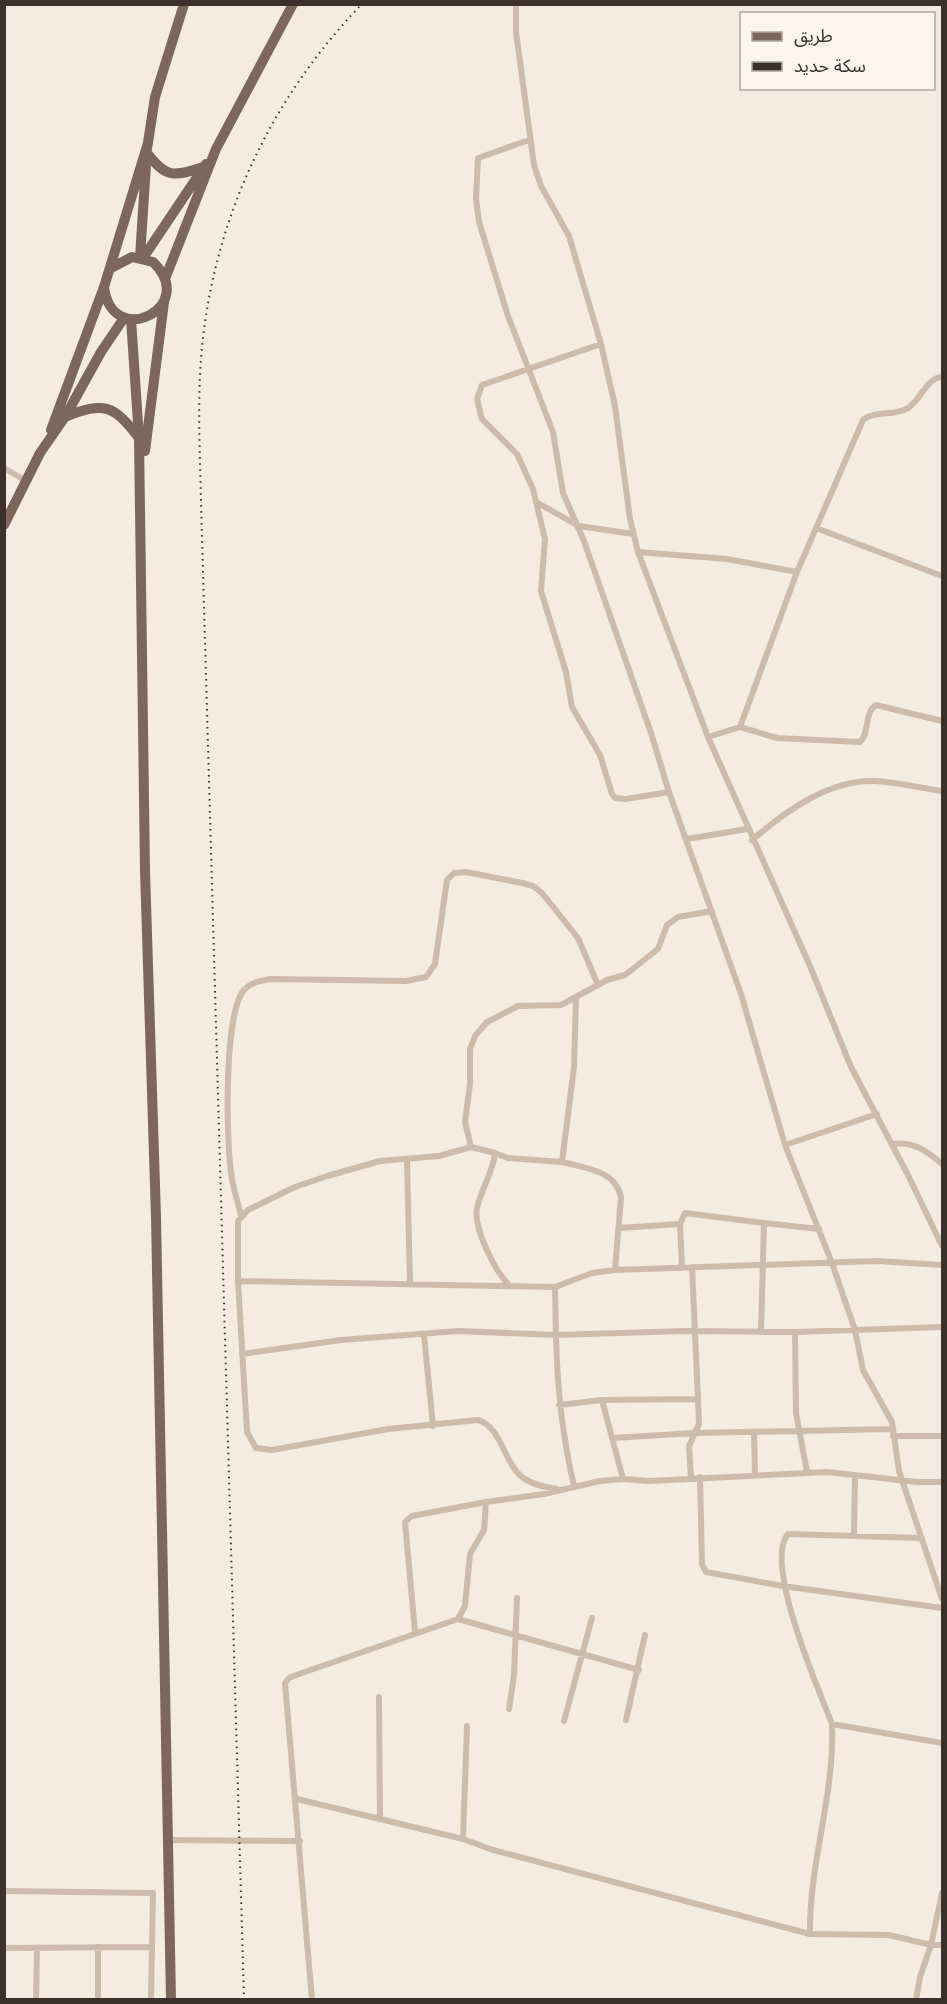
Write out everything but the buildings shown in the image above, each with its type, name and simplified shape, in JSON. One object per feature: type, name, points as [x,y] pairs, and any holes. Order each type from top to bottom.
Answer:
[{"type":"main road","points":[[47,442],[111,268],[147,148],[161,76],[184,4]]},
{"type":"main road","points":[[140,490],[165,279],[216,149],[293,4]]},
{"type":"main road","points":[[147,148],[162,170],[171,174],[203,167]]},
{"type":"main road","points":[[141,258],[147,148]]},
{"type":"main road","points":[[141,258],[216,149]]},
{"type":"main road","points":[[111,268],[124,259],[141,258],[161,270],[165,279]]},
{"type":"main road","points":[[104,287],[110,305],[128,318],[151,316],[164,300]]},
{"type":"main road","points":[[4,525],[47,442],[65,417],[101,352],[128,318]]},
{"type":"main road","points":[[128,318],[139,438],[145,871],[156,1217],[171,2000]]},
{"type":"main road","points":[[65,417],[85,409],[107,407],[126,421],[139,438]]},
{"type":"street","points":[[516,4],[516,32],[529,140],[541,186],[568,236],[601,344],[615,406],[633,534],[638,552],[708,737],[747,829],[810,966],[851,1067],[877,1114],[942,1246]]},
{"type":"street","points":[[529,140],[478,158],[476,190],[479,222],[508,316],[553,432],[563,493],[579,526],[758,1045],[785,1145],[832,1263],[855,1330],[863,1370],[888,1413],[903,1480],[942,1599]]},
{"type":"street","points":[[601,344],[482,385],[477,399],[482,419],[517,454],[533,489],[545,539],[541,591],[564,663],[575,714],[600,756],[615,798],[626,799],[669,792]]},
{"type":"street","points":[[740,727],[797,572],[863,420],[870,415],[899,413],[914,404],[932,380],[942,377]]},
{"type":"street","points":[[4,468],[26,481]]},
{"type":"street","points":[[536,502],[579,526],[633,534]]},
{"type":"street","points":[[816,528],[942,576]]},
{"type":"street","points":[[638,552],[727,559],[797,572]]},
{"type":"street","points":[[708,737],[740,727],[777,738],[857,743],[863,740],[871,710],[876,705],[942,721]]},
{"type":"street","points":[[752,840],[780,816],[831,788],[874,781],[942,790]]},
{"type":"street","points":[[687,839],[747,829]]},
{"type":"street","points":[[241,1215],[232,1178],[229,1146],[228,1072],[238,998],[245,988],[270,979],[406,981],[426,977],[435,964],[447,880],[454,873],[466,872],[532,886],[542,893],[578,938],[598,985]]},
{"type":"street","points":[[471,1147],[465,1122],[470,1084],[470,1049],[474,1036],[494,1017],[518,1006],[561,1005],[598,985],[625,975],[661,945],[667,925],[678,917],[712,911]]},
{"type":"street","points":[[562,1161],[574,1067],[576,998]]},
{"type":"street","points":[[785,1145],[877,1114]]},
{"type":"street","points":[[892,1144],[917,1146],[942,1164]]},
{"type":"street","points":[[562,1490],[536,1485],[519,1475],[508,1462],[496,1437],[484,1421],[471,1420],[433,1426],[388,1429],[261,1450],[252,1444],[247,1432],[242,1354],[238,1281],[238,1221],[241,1215],[306,1183],[380,1161],[407,1160],[471,1147],[508,1158],[562,1161],[592,1170],[614,1180],[621,1197],[615,1270]]},
{"type":"street","points":[[495,1153],[494,1167],[477,1208],[477,1220],[496,1272],[509,1285]]},
{"type":"street","points":[[407,1160],[410,1283]]},
{"type":"street","points":[[682,1268],[680,1224],[682,1216],[692,1212],[819,1229]]},
{"type":"street","points":[[761,1332],[764,1223]]},
{"type":"street","points":[[619,1228],[680,1224]]},
{"type":"street","points":[[238,1281],[555,1287],[592,1273],[615,1270],[763,1267],[876,1261],[942,1265]]},
{"type":"street","points":[[691,1478],[689,1446],[699,1424],[692,1267]]},
{"type":"street","points":[[555,1287],[559,1405],[574,1486]]},
{"type":"street","points":[[242,1354],[341,1340],[458,1332],[556,1335],[695,1331],[795,1332],[942,1327]]},
{"type":"street","points":[[795,1332],[796,1413],[807,1472]]},
{"type":"street","points":[[424,1335],[433,1426]]},
{"type":"street","points":[[559,1405],[602,1400],[698,1399]]},
{"type":"street","points":[[602,1400],[623,1479]]},
{"type":"street","points":[[613,1438],[754,1432],[893,1433],[942,1436]]},
{"type":"street","points":[[754,1432],[755,1475]]},
{"type":"street","points":[[415,1632],[405,1522],[412,1516],[623,1479],[649,1481],[807,1472],[942,1482]]},
{"type":"street","points":[[854,1536],[855,1475]]},
{"type":"street","points":[[700,1477],[703,1570],[783,1586],[942,1608]]},
{"type":"street","points":[[458,1619],[465,1606],[470,1554],[484,1530],[486,1502]]},
{"type":"street","points":[[810,1934],[813,1874],[832,1761],[832,1724],[783,1586],[784,1541],[788,1534],[921,1538]]},
{"type":"street","points":[[509,1709],[514,1675],[517,1598]]},
{"type":"street","points":[[564,1721],[592,1617]]},
{"type":"street","points":[[312,2000],[297,1799],[285,1692],[289,1678],[415,1632],[458,1619],[639,1670]]},
{"type":"street","points":[[626,1720],[645,1635]]},
{"type":"street","points":[[379,1697],[380,1819]]},
{"type":"street","points":[[832,1724],[942,1743]]},
{"type":"street","points":[[463,1839],[467,1726]]},
{"type":"street","points":[[297,1799],[463,1839],[493,1850],[810,1934],[889,1935],[932,1945],[942,1945]]},
{"type":"street","points":[[169,1840],[300,1841]]},
{"type":"street","points":[[4,1891],[169,1892]]},
{"type":"street","points":[[151,2000],[153,1893]]},
{"type":"street","points":[[916,2000],[920,1977],[932,1945],[942,1893]]},
{"type":"street","points":[[36,2000],[37,1947]]},
{"type":"street","points":[[98,1947],[98,2000]]},
{"type":"street","points":[[4,1948],[151,1947]]},
{"type":"railway","points":[[244,2000],[201,502],[200,366],[209,299],[220,252],[234,206],[253,162],[300,79],[362,4]]}]
